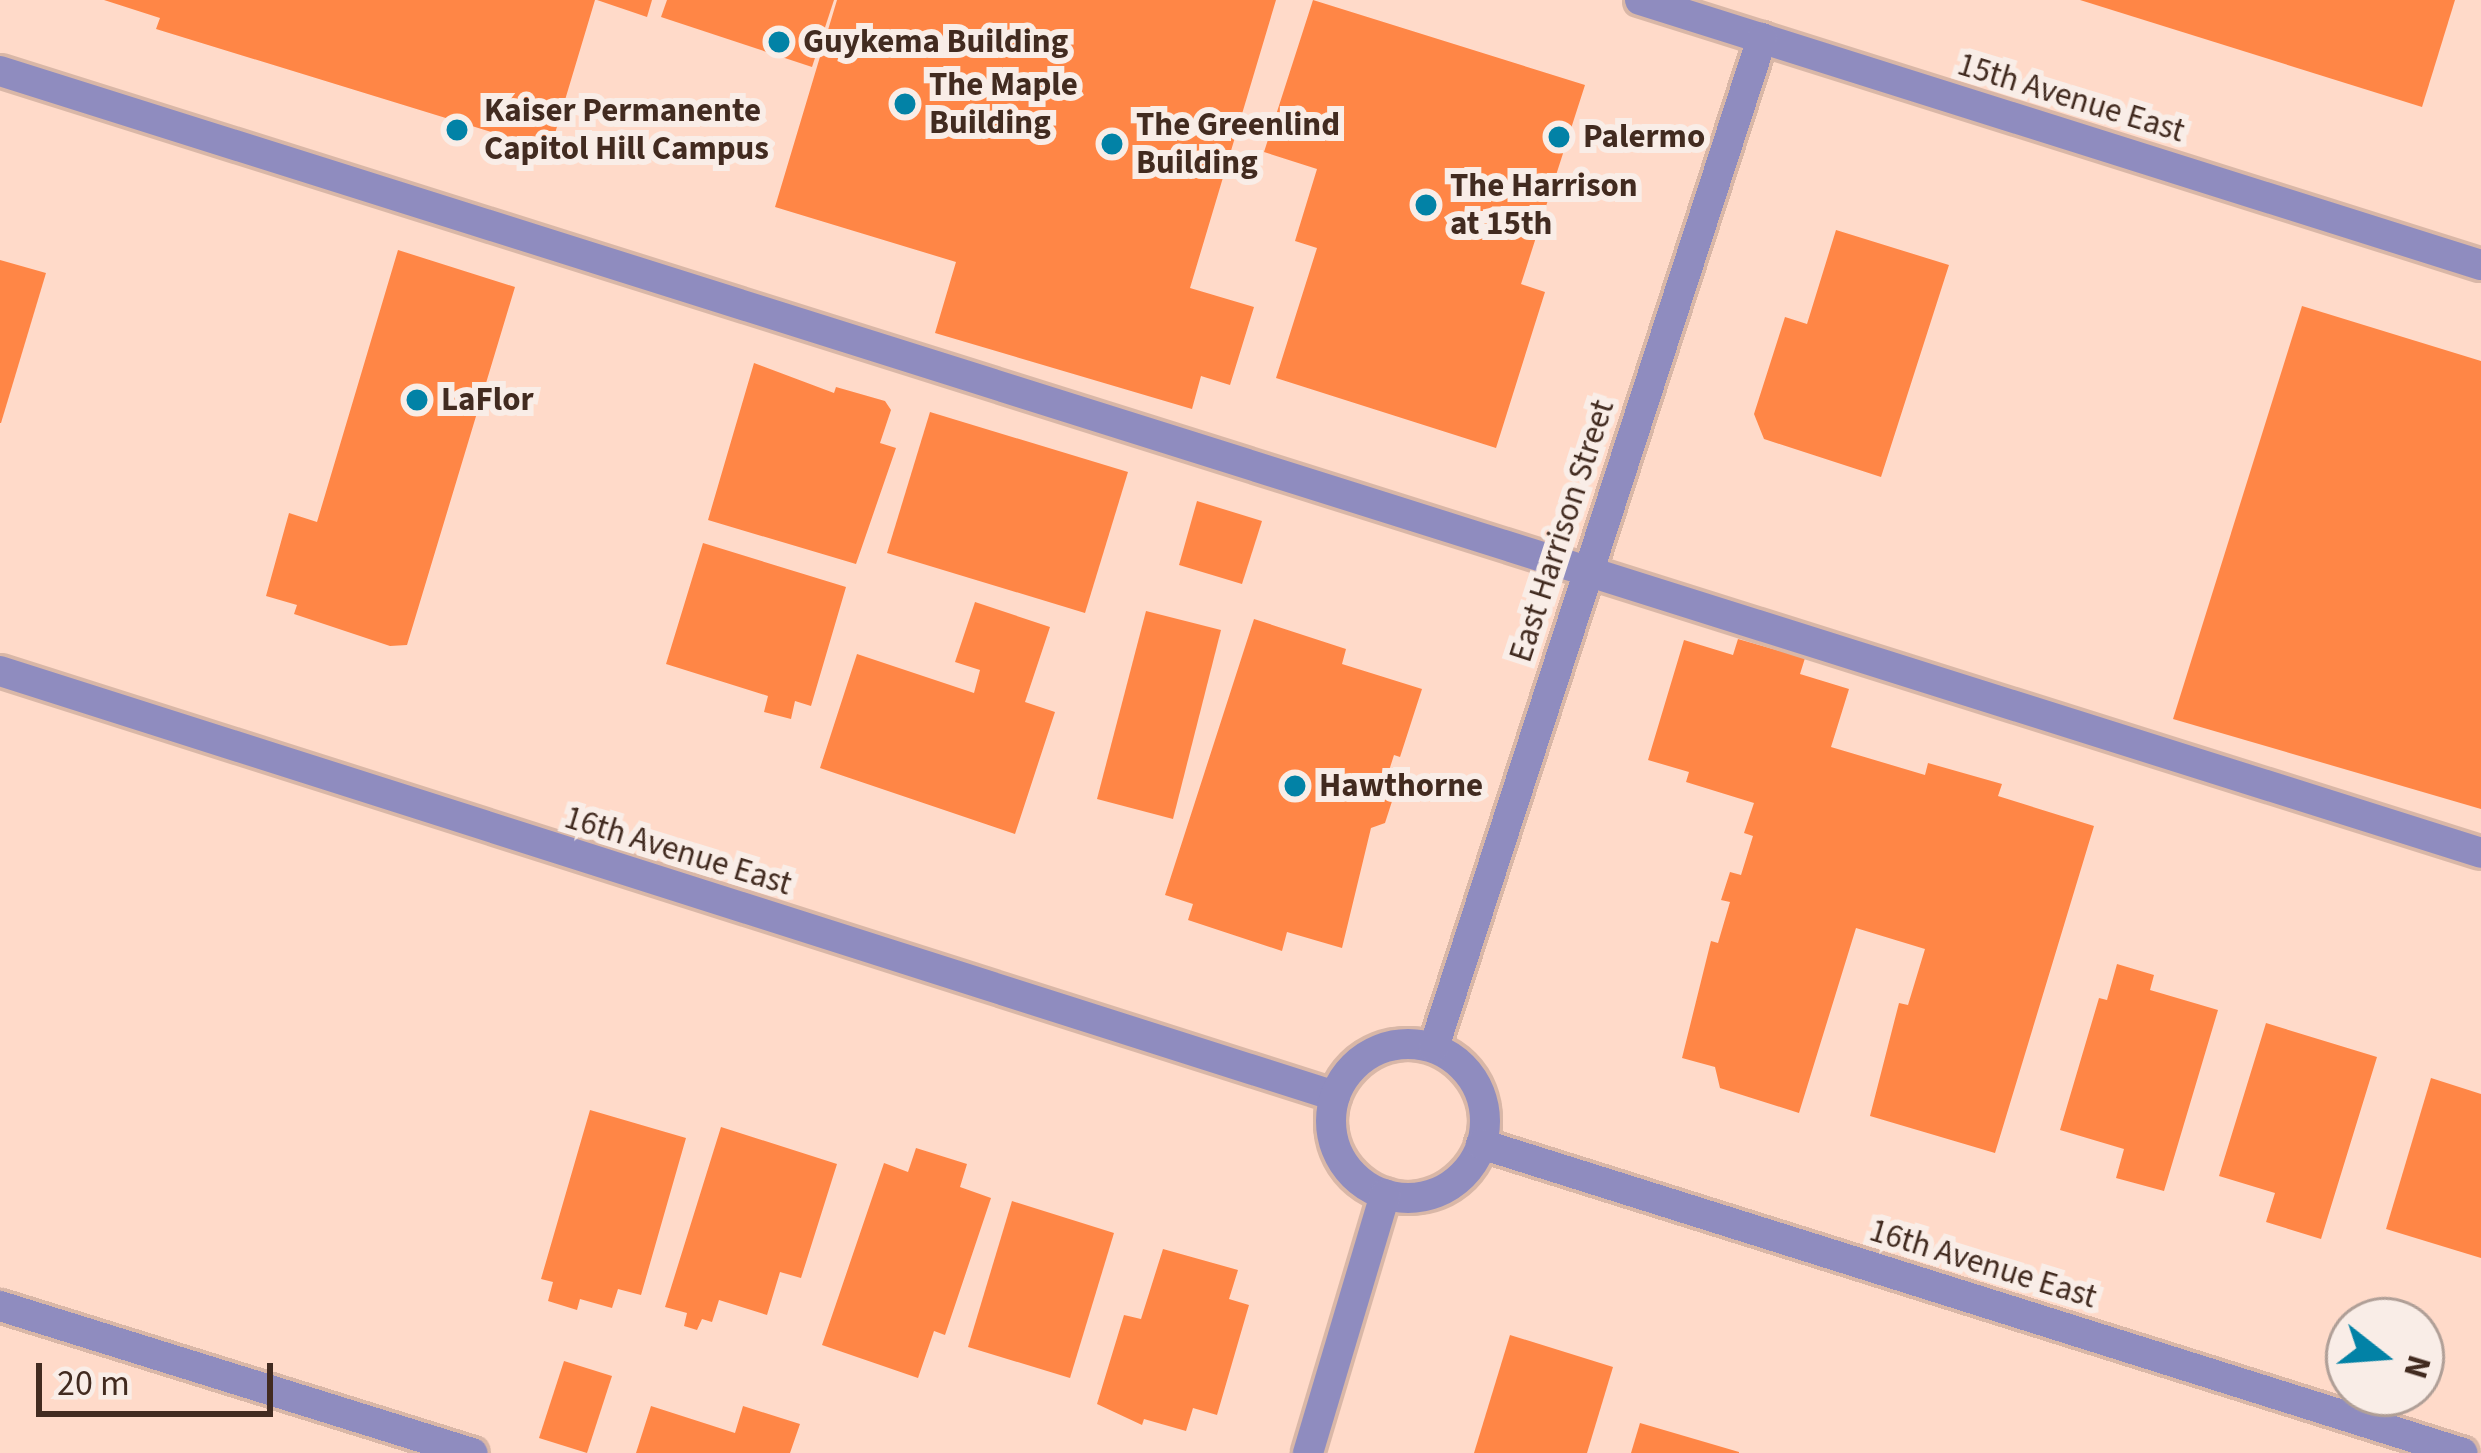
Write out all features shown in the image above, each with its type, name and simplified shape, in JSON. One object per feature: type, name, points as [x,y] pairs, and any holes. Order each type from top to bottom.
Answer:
[{"type":"street","name":"15th Avenue East","points":[[1640,0],[2481,265]]},
{"type":"street","name":"East Harrison Street","points":[[1434,1047],[1762,38]]},
{"type":"street","points":[[0,71],[1588,567],[2481,853]]},
{"type":"street","name":"16th Avenue East","points":[[0,671],[1335,1096]]},
{"type":"street","points":[[1383,1047],[1434,1047],[1474,1079],[1484,1103],[1481,1144],[1445,1190],[1385,1194],[1351,1175],[1337,1153],[1335,1096],[1360,1059],[1383,1047]]},
{"type":"street","name":"16th Avenue East","points":[[1481,1144],[2463,1453]]},
{"type":"street","points":[[1308,1453],[1385,1194]]},
{"type":"street","points":[[0,1306],[473,1453]]},
{"type":"building","points":[[104,0],[595,0],[550,150],[156,29],[160,18]]},
{"type":"building","points":[[597,0],[652,0],[647,17]]},
{"type":"building","name":"Guykema Building","points":[[667,0],[834,0],[812,67],[661,17]]},
{"type":"building","name":"The Greenlind Building","points":[[837,0],[1276,0],[1190,288],[1254,307],[1230,385],[1201,376],[1192,409],[935,333],[956,262],[775,207]]},
{"type":"building","name":"The Harrison at 15th","points":[[1313,0],[1585,85],[1521,284],[1545,292],[1496,448],[1276,378],[1317,248],[1295,241],[1317,169],[1264,152]]},
{"type":"building","points":[[2080,0],[2455,0],[2422,107]]},
{"type":"building","points":[[1836,230],[1949,265],[1881,477],[1764,439],[1754,414],[1785,317],[1807,324]]},
{"type":"building","name":"LaFlor","points":[[398,250],[515,287],[407,645],[390,646],[294,614],[297,605],[266,596],[289,513],[317,522]]},
{"type":"building","points":[[0,260],[46,273],[1,423],[0,423]]},
{"type":"building","points":[[2302,306],[2481,361],[2481,809],[2173,719]]},
{"type":"building","points":[[754,363],[834,393],[836,387],[885,401],[891,410],[880,443],[896,448],[856,564],[708,520]]},
{"type":"building","points":[[930,412],[1128,472],[1085,613],[887,553]]},
{"type":"building","points":[[1197,501],[1262,521],[1242,584],[1179,565]]},
{"type":"building","points":[[703,543],[846,587],[811,706],[795,701],[791,719],[764,712],[768,696],[666,664]]},
{"type":"building","points":[[975,602],[1050,627],[1025,702],[1055,712],[1015,834],[820,768],[857,654],[974,693],[980,670],[955,662]]},
{"type":"building","points":[[1146,611],[1221,630],[1173,819],[1097,799]]},
{"type":"building","name":"Hawthorne","points":[[1254,619],[1346,649],[1342,664],[1422,689],[1400,757],[1394,755],[1386,780],[1395,792],[1385,823],[1371,828],[1342,948],[1287,932],[1282,951],[1188,920],[1193,904],[1165,895]]},
{"type":"building","points":[[1738,639],[1805,658],[1800,674],[1849,689],[1831,747],[1925,775],[1928,763],[2002,784],[1998,796],[2094,826],[1995,1153],[1870,1116],[1899,1003],[1908,1005],[1925,949],[1856,928],[1799,1113],[1720,1088],[1715,1067],[1682,1058],[1711,941],[1718,943],[1730,902],[1721,900],[1730,872],[1741,875],[1753,836],[1744,833],[1754,803],[1686,782],[1689,772],[1648,760],[1684,640],[1733,655]]},
{"type":"building","points":[[2117,964],[2154,975],[2150,990],[2218,1010],[2164,1191],[2116,1178],[2124,1149],[2060,1130],[2099,998],[2107,1000]]},
{"type":"building","points":[[2266,1023],[2377,1057],[2321,1239],[2266,1222],[2275,1193],[2219,1176]]},
{"type":"building","points":[[2431,1078],[2481,1094],[2481,1258],[2386,1229]]},
{"type":"building","points":[[590,1110],[686,1138],[641,1295],[618,1289],[612,1308],[580,1299],[577,1310],[548,1301],[553,1282],[541,1279]]},
{"type":"building","points":[[721,1127],[837,1164],[801,1278],[780,1272],[767,1315],[719,1300],[712,1322],[702,1319],[697,1330],[684,1326],[687,1313],[665,1307]]},
{"type":"building","points":[[916,1148],[967,1164],[960,1187],[991,1198],[945,1335],[934,1331],[918,1378],[822,1345],[884,1163],[908,1172]]},
{"type":"building","points":[[1012,1201],[1114,1233],[1070,1378],[968,1347]]},
{"type":"building","points":[[1163,1249],[1238,1270],[1229,1299],[1249,1305],[1217,1415],[1193,1408],[1186,1431],[1144,1419],[1142,1425],[1097,1404],[1124,1315],[1141,1319]]},
{"type":"building","points":[[1510,1335],[1613,1367],[1587,1453],[1474,1453]]},
{"type":"building","points":[[564,1361],[612,1376],[587,1453],[539,1438]]},
{"type":"building","points":[[651,1406],[735,1433],[743,1406],[800,1424],[790,1453],[636,1453]]},
{"type":"building","points":[[1640,1423],[1739,1452],[1739,1453],[1631,1453]]},
{"type":"place","name":"Guykema Building","points":[[779,42]]},
{"type":"place","name":"The Maple Building","points":[[905,104]]},
{"type":"place","name":"Kaiser Permanente Capitol Hill Campus","points":[[457,130]]},
{"type":"place","name":"Palermo","points":[[1559,137]]},
{"type":"place","name":"The Greenlind Building","points":[[1112,144]]},
{"type":"place","name":"The Harrison at 15th","points":[[1426,205]]},
{"type":"place","name":"LaFlor","points":[[417,400]]},
{"type":"place","name":"Hawthorne","points":[[1295,786]]}]
